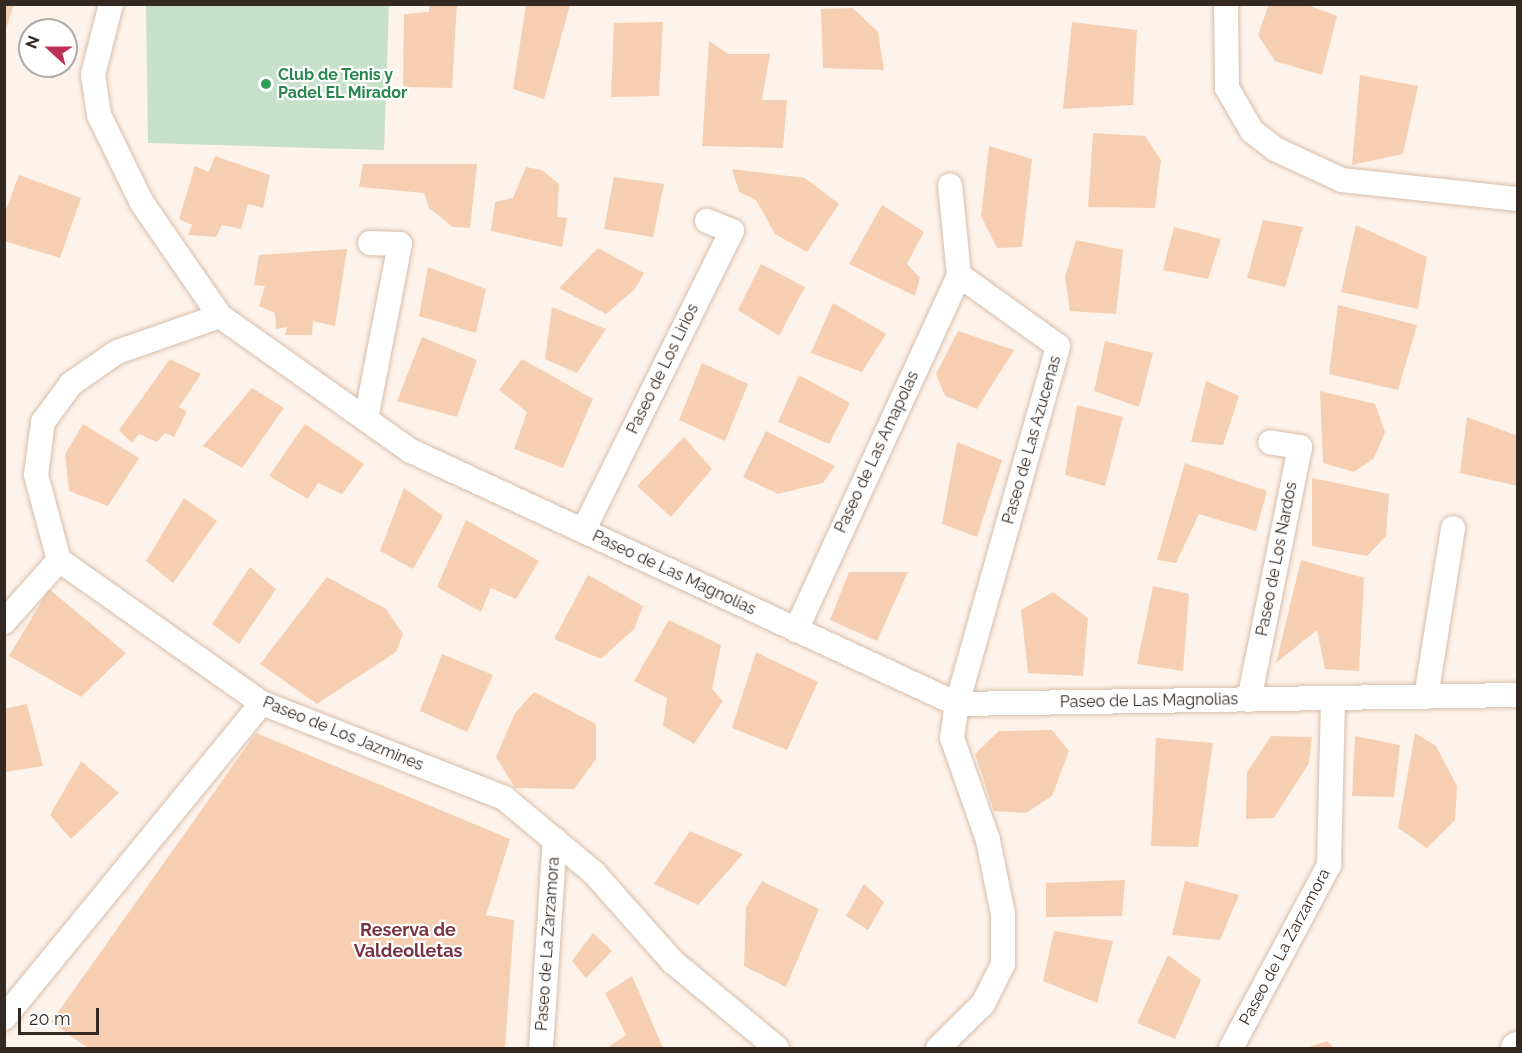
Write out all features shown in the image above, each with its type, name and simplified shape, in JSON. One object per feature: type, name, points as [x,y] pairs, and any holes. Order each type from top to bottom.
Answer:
[{"type":"street","name":"Paseo de Las Magnolias","points":[[111,4],[93,74],[99,115],[142,203],[220,316],[411,451],[957,704],[1518,694]]},
{"type":"street","points":[[1226,4],[1227,88],[1252,131],[1275,149],[1342,180],[1518,199]]},
{"type":"street","points":[[950,184],[959,275]]},
{"type":"street","name":"Paseo de Los Lirios","points":[[583,531],[732,231],[707,221]]},
{"type":"street","points":[[366,419],[400,244],[370,243]]},
{"type":"street","name":"Paseo de Las Amapolas","points":[[796,630],[959,275]]},
{"type":"street","name":"Paseo de Las Azucenas","points":[[957,704],[1058,346],[959,275]]},
{"type":"street","points":[[4,622],[59,560],[36,475],[43,422],[71,384],[117,352],[220,316]]},
{"type":"street","name":"Paseo de Los Nardos","points":[[1249,700],[1300,447],[1270,442]]},
{"type":"street","points":[[1426,697],[1453,528]]},
{"type":"street","name":"Paseo de Los Jazmines","points":[[59,560],[262,703],[504,798],[555,839],[673,962],[777,1048]]},
{"type":"street","name":"Paseo de La Zarzamora","points":[[1230,1048],[1329,865],[1333,699]]},
{"type":"street","points":[[4,1018],[262,703]]},
{"type":"street","points":[[938,1048],[983,1004],[1004,964],[1003,914],[988,840],[952,738],[957,704]]},
{"type":"street","name":"Paseo de La Zarzamora","points":[[541,1048],[555,839]]},
{"type":"green space","name":"Club de Tenis y Padel EL Mirador","points":[[146,5],[389,5],[384,150],[148,143]]},
{"type":"building","points":[[4,4],[14,4],[5,32],[4,32]]},
{"type":"building","points":[[429,4],[457,4],[452,88],[403,87],[404,14],[429,12]]},
{"type":"building","points":[[1269,4],[1305,4],[1337,16],[1322,75],[1275,61],[1258,35]]},
{"type":"building","points":[[526,5],[570,5],[544,99],[513,89]]},
{"type":"building","points":[[853,8],[878,32],[884,70],[823,68],[821,9]]},
{"type":"building","points":[[663,22],[659,96],[611,97],[614,23]]},
{"type":"building","points":[[1072,22],[1137,30],[1133,105],[1063,109]]},
{"type":"building","points":[[709,41],[728,54],[770,54],[762,100],[787,100],[783,148],[702,146]]},
{"type":"building","points":[[1360,75],[1418,86],[1403,154],[1352,165]]},
{"type":"building","points":[[1093,133],[1145,136],[1161,160],[1155,208],[1088,207]]},
{"type":"building","points":[[989,146],[1032,159],[1022,247],[997,248],[981,216]]},
{"type":"building","points":[[215,156],[270,175],[263,208],[248,204],[241,229],[222,225],[216,237],[188,235],[192,225],[179,219],[195,166],[209,172]]},
{"type":"building","points":[[363,164],[477,164],[470,228],[453,227],[429,208],[424,193],[359,187]]},
{"type":"building","points":[[526,167],[542,170],[559,184],[557,217],[567,218],[562,247],[491,231],[495,202],[513,198]]},
{"type":"building","points":[[732,169],[805,178],[839,204],[807,252],[775,234],[756,200],[739,192]]},
{"type":"building","points":[[19,175],[81,198],[60,258],[4,241],[4,215]]},
{"type":"building","points":[[614,177],[664,184],[653,237],[604,229]]},
{"type":"building","points":[[882,205],[924,232],[907,264],[920,278],[915,296],[849,264]]},
{"type":"building","points":[[1263,220],[1303,227],[1285,287],[1247,278]]},
{"type":"building","points":[[1356,225],[1427,257],[1418,309],[1341,292]]},
{"type":"building","points":[[1174,227],[1221,239],[1208,279],[1163,270]]},
{"type":"building","points":[[1076,240],[1123,250],[1116,314],[1070,311],[1065,277]]},
{"type":"building","points":[[598,248],[644,273],[635,289],[606,314],[559,288]]},
{"type":"building","points":[[347,249],[335,326],[313,321],[312,335],[285,335],[287,327],[276,329],[275,313],[259,306],[265,286],[254,285],[259,255]]},
{"type":"building","points":[[761,264],[805,287],[779,336],[738,310]]},
{"type":"building","points":[[428,267],[486,289],[476,333],[419,316]]},
{"type":"building","points":[[833,303],[886,334],[862,372],[811,353]]},
{"type":"building","points":[[1338,305],[1417,325],[1398,390],[1329,374]]},
{"type":"building","points":[[552,307],[606,329],[577,373],[545,359]]},
{"type":"building","points":[[958,331],[1014,350],[977,409],[945,396],[936,374]]},
{"type":"building","points":[[422,337],[477,360],[457,417],[397,401]]},
{"type":"building","points":[[1105,341],[1153,353],[1139,407],[1094,391]]},
{"type":"building","points":[[170,359],[201,374],[179,407],[187,411],[174,437],[165,433],[157,442],[139,434],[132,443],[119,430]]},
{"type":"building","points":[[522,359],[593,399],[563,468],[514,449],[527,412],[499,390]]},
{"type":"building","points":[[702,363],[748,384],[725,441],[679,420]]},
{"type":"building","points":[[799,375],[850,403],[829,444],[778,422]]},
{"type":"building","points":[[1206,381],[1239,396],[1223,445],[1191,442]]},
{"type":"building","points":[[252,388],[284,408],[242,468],[203,446]]},
{"type":"building","points":[[1320,391],[1375,404],[1385,432],[1374,458],[1354,472],[1323,463]]},
{"type":"building","points":[[1077,405],[1123,417],[1105,486],[1065,475]]},
{"type":"building","points":[[1467,417],[1518,436],[1518,486],[1460,473]]},
{"type":"building","points":[[83,424],[139,458],[108,506],[69,491],[65,454]]},
{"type":"building","points":[[305,424],[364,464],[342,494],[318,483],[308,499],[269,476]]},
{"type":"building","points":[[766,431],[835,466],[823,483],[778,494],[743,477]]},
{"type":"building","points":[[684,437],[712,469],[671,517],[637,486]]},
{"type":"building","points":[[957,442],[1002,460],[977,537],[942,524]]},
{"type":"building","points":[[1185,463],[1267,491],[1256,531],[1199,514],[1176,563],[1157,560]]},
{"type":"building","points":[[1312,478],[1389,494],[1386,536],[1367,556],[1312,546]]},
{"type":"building","points":[[404,488],[443,516],[413,569],[380,551]]},
{"type":"building","points":[[184,498],[217,521],[173,583],[146,561]]},
{"type":"building","points":[[466,520],[539,561],[516,599],[491,588],[481,612],[437,587]]},
{"type":"building","points":[[1301,560],[1364,578],[1359,671],[1325,669],[1317,630],[1276,663]]},
{"type":"building","points":[[250,567],[276,589],[239,644],[212,624]]},
{"type":"building","points":[[849,572],[908,572],[877,641],[830,620]]},
{"type":"building","points":[[588,575],[643,606],[634,629],[601,659],[554,639]]},
{"type":"building","points":[[327,577],[386,609],[403,634],[396,652],[317,704],[260,664]]},
{"type":"building","points":[[1153,586],[1189,594],[1183,671],[1137,664]]},
{"type":"building","points":[[49,589],[126,653],[81,697],[9,656]]},
{"type":"building","points":[[1053,592],[1088,618],[1083,676],[1028,673],[1021,610]]},
{"type":"building","points":[[669,620],[721,645],[712,689],[723,701],[694,744],[663,726],[667,698],[634,681]]},
{"type":"building","points":[[756,652],[818,682],[787,750],[732,728]]},
{"type":"building","points":[[442,654],[493,675],[467,732],[420,711]]},
{"type":"building","points":[[534,692],[596,724],[596,759],[574,789],[515,788],[496,757],[515,713]]},
{"type":"building","points":[[27,704],[43,766],[4,772],[4,709]]},
{"type":"building","points":[[1052,730],[1069,751],[1052,796],[1026,813],[994,811],[975,754],[999,731]]},
{"type":"building","points":[[256,733],[510,839],[486,915],[514,920],[505,1048],[88,1048],[51,1022]]},
{"type":"building","points":[[1415,733],[1436,746],[1457,786],[1455,820],[1427,848],[1398,828]]},
{"type":"building","points":[[1271,736],[1312,737],[1309,763],[1274,818],[1246,819],[1247,772]]},
{"type":"building","points":[[1355,736],[1400,745],[1394,797],[1352,796]]},
{"type":"building","points":[[1156,738],[1213,743],[1198,847],[1151,846]]},
{"type":"building","points":[[81,761],[119,793],[71,839],[50,815]]},
{"type":"building","points":[[690,831],[743,854],[698,905],[654,884]]},
{"type":"building","points":[[1125,880],[1122,916],[1046,917],[1046,883]]},
{"type":"building","points":[[762,881],[819,909],[786,987],[744,966],[746,907]]},
{"type":"building","points":[[1185,881],[1239,895],[1220,940],[1172,935]]},
{"type":"building","points":[[864,884],[884,902],[868,930],[846,916]]},
{"type":"building","points":[[1054,931],[1113,941],[1097,1003],[1043,981]]},
{"type":"building","points":[[593,933],[612,951],[586,978],[572,961]]},
{"type":"building","points":[[1168,955],[1201,980],[1175,1039],[1137,1023]]},
{"type":"building","points":[[632,976],[663,1048],[607,1048],[626,1035],[605,993]]},
{"type":"building","points":[[1327,1041],[1334,1048],[1306,1048]]},
{"type":"place","name":"Club de Tenis y Padel EL Mirador","points":[[266,84]]},
{"type":"district","name":"Reserva de Valdeolletas","points":[[408,941]]}]
